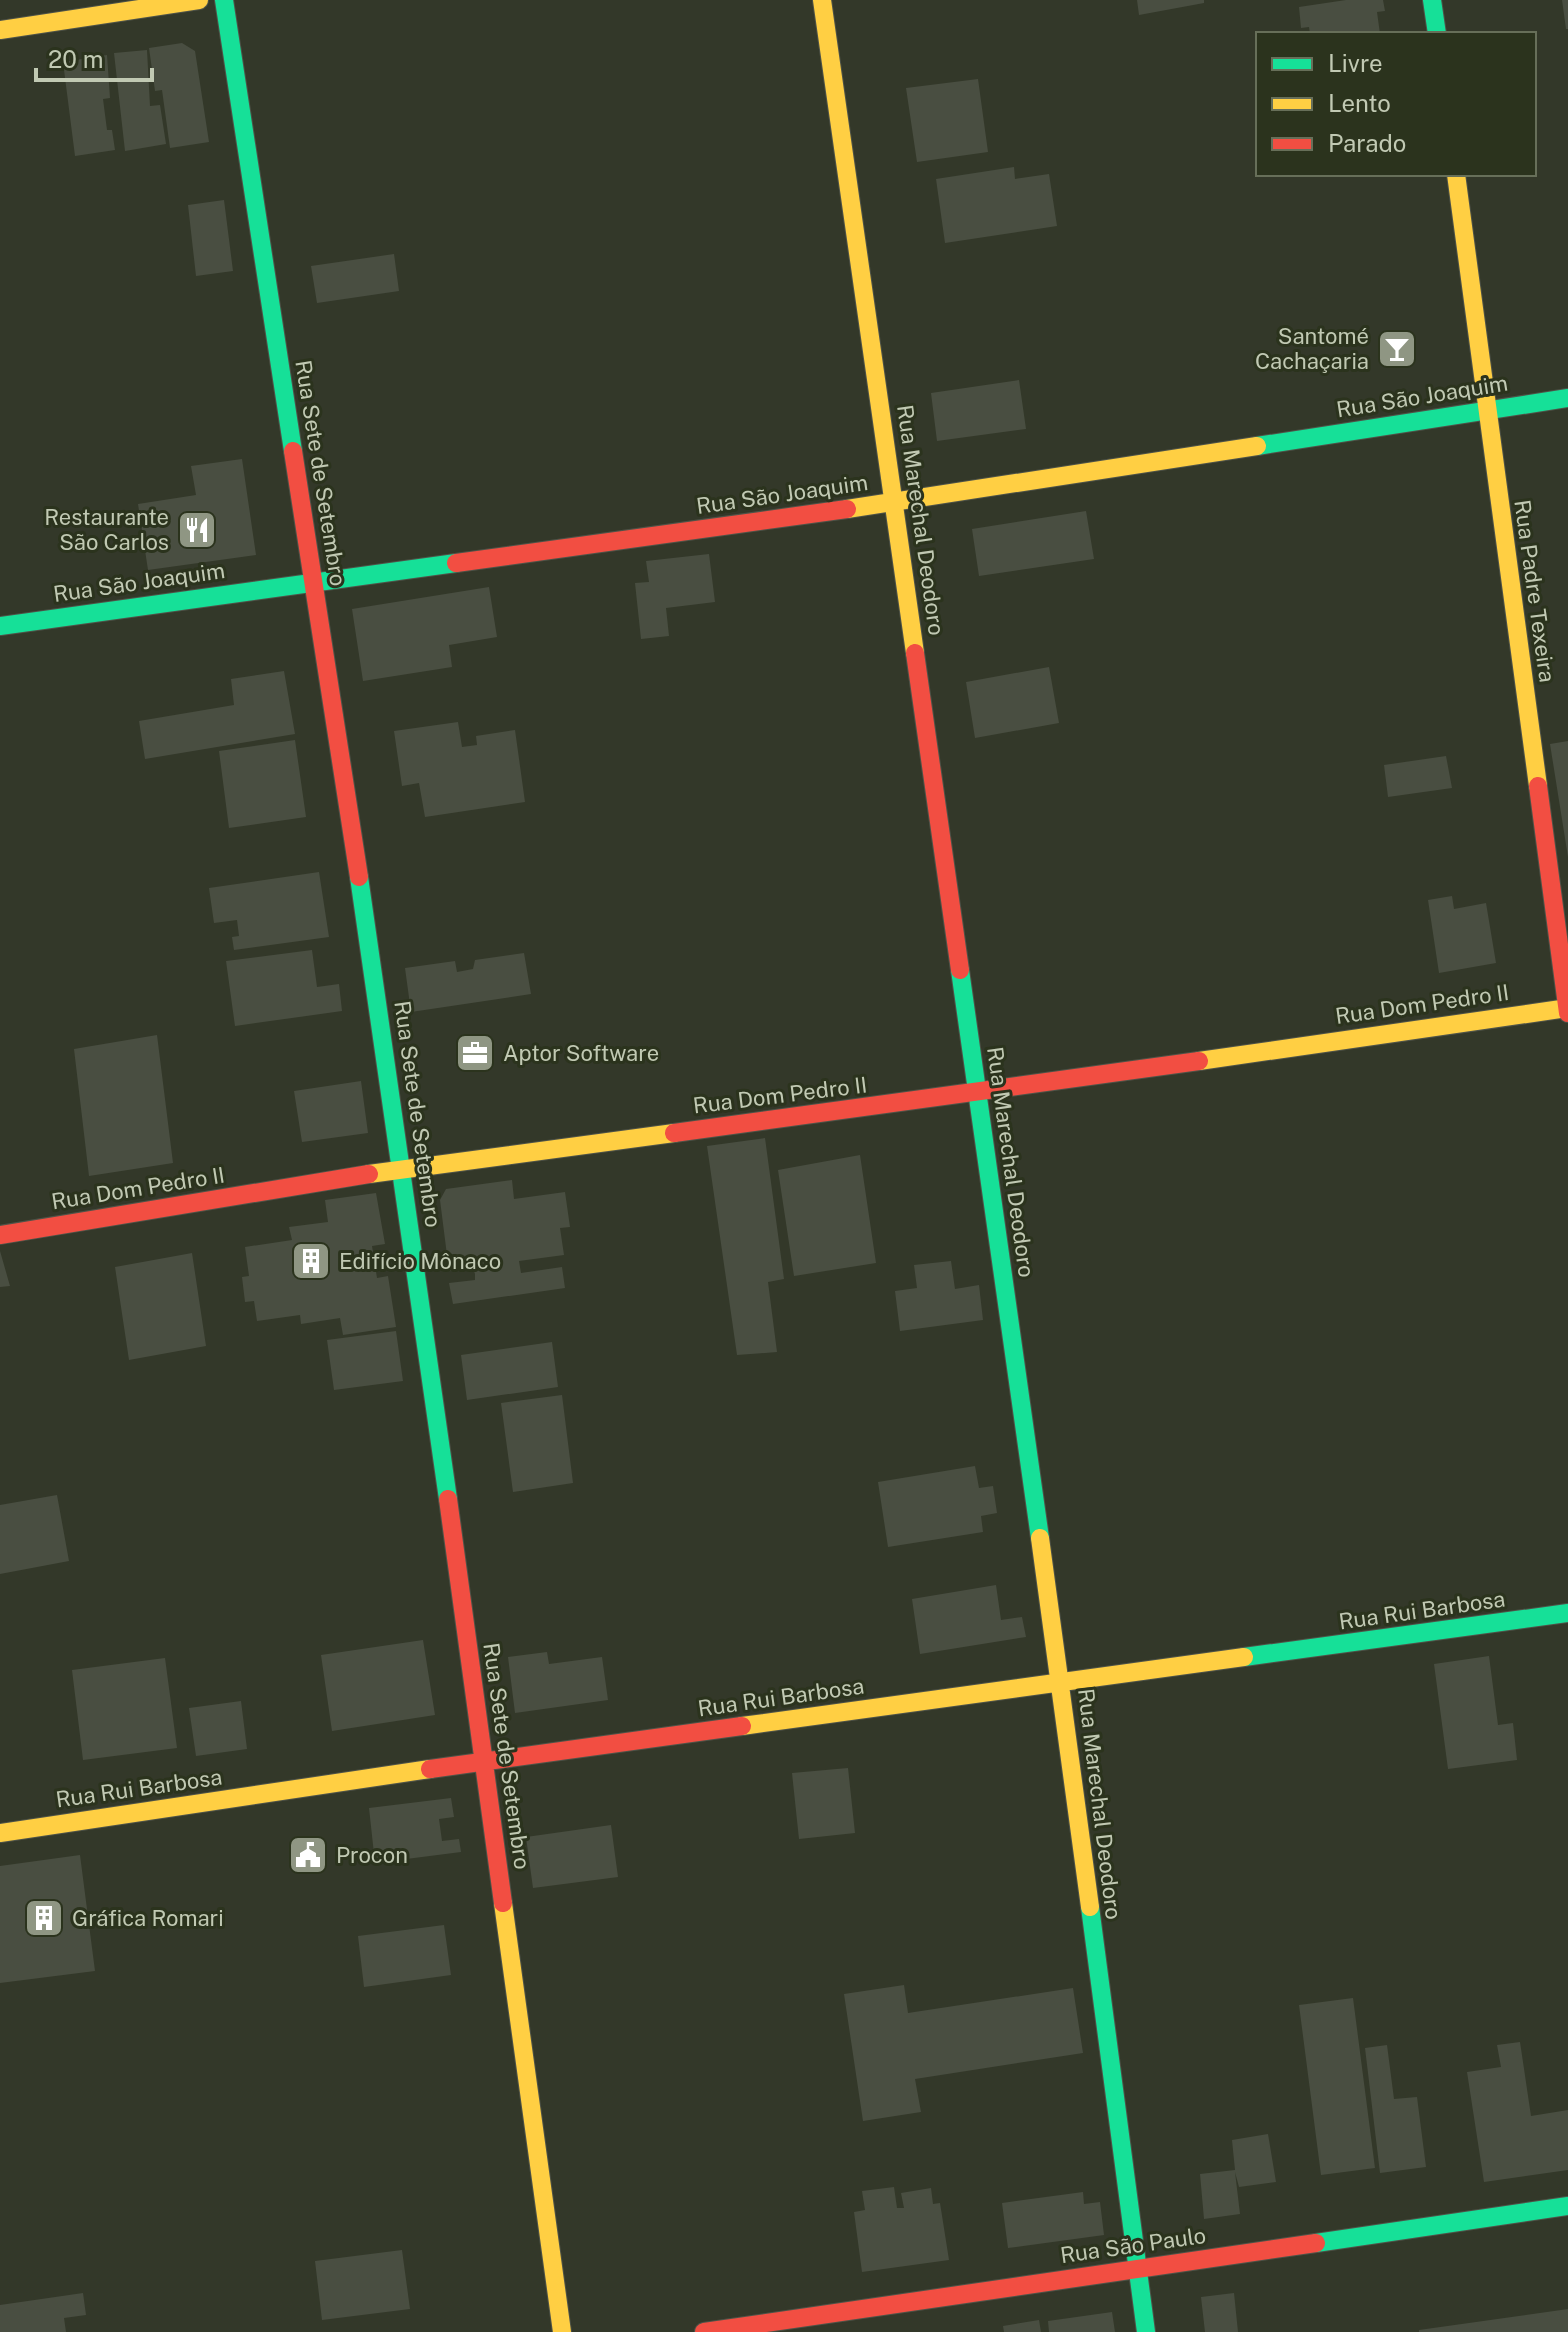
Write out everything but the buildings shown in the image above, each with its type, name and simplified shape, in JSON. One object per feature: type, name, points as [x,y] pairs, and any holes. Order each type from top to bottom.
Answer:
[{"type":"main road","points":[[0,30],[199,0]]},
{"type":"main road","name":"Rua Sete de Setembro","points":[[224,0],[403,1168],[562,2332]]},
{"type":"main road","name":"Rua Marechal Deodoro","points":[[822,0],[1061,1684],[1146,2332]]},
{"type":"main road","points":[[1432,0],[1437,32]]},
{"type":"main road","name":"Rua Padre Texeira","points":[[1456,176],[1490,409],[1499,501],[1568,1010]]},
{"type":"main road","name":"Rua São Joaquim","points":[[0,626],[894,503],[1568,398]]},
{"type":"main road","name":"Rua Dom Pedro II","points":[[0,1235],[403,1168],[977,1093],[1568,1010]]},
{"type":"main road","name":"Rua Rui Barbosa","points":[[0,1833],[483,1761],[1568,1613]]},
{"type":"main road","name":"Rua São Paulo","points":[[704,2332],[1568,2206]]},
{"type":"traffic: fast","points":[[224,0],[293,451]]},
{"type":"traffic: fast","points":[[1432,0],[1437,32]]},
{"type":"traffic: fast","points":[[1257,446],[1568,398]]},
{"type":"traffic: fast","points":[[0,626],[456,563]]},
{"type":"traffic: fast","points":[[359,877],[448,1499]]},
{"type":"traffic: fast","points":[[960,970],[1040,1538]]},
{"type":"traffic: fast","points":[[1244,1657],[1568,1613]]},
{"type":"traffic: fast","points":[[1090,1907],[1146,2332]]},
{"type":"traffic: fast","points":[[1316,2243],[1568,2206]]},
{"type":"traffic: slow","points":[[0,30],[199,0]]},
{"type":"traffic: slow","points":[[822,0],[915,653]]},
{"type":"traffic: slow","points":[[1456,176],[1538,786]]},
{"type":"traffic: slow","points":[[847,509],[1257,446]]},
{"type":"traffic: slow","points":[[1199,1061],[1568,1008]]},
{"type":"traffic: slow","points":[[369,1174],[674,1133]]},
{"type":"traffic: slow","points":[[1040,1538],[1090,1907]]},
{"type":"traffic: slow","points":[[742,1726],[1244,1657]]},
{"type":"traffic: slow","points":[[0,1833],[430,1769]]},
{"type":"traffic: slow","points":[[503,1903],[562,2332]]},
{"type":"traffic: jam","points":[[293,451],[359,877]]},
{"type":"traffic: jam","points":[[456,563],[847,509]]},
{"type":"traffic: jam","points":[[915,653],[960,970]]},
{"type":"traffic: jam","points":[[1538,786],[1568,1013]]},
{"type":"traffic: jam","points":[[674,1133],[1199,1061]]},
{"type":"traffic: jam","points":[[0,1235],[369,1174]]},
{"type":"traffic: jam","points":[[448,1499],[503,1903]]},
{"type":"traffic: jam","points":[[430,1769],[742,1726]]},
{"type":"traffic: jam","points":[[704,2332],[1316,2243]]},
{"type":"place","name":"Santomé Cachaçaria","points":[[1397,349]]},
{"type":"place","name":"Restaurante São Carlos","points":[[197,530]]},
{"type":"place","name":"Aptor Software","points":[[475,1053]]},
{"type":"place","name":"Edifício Mônaco","points":[[311,1261]]},
{"type":"place","name":"Procon","points":[[308,1855]]},
{"type":"place","name":"Gráfica Romari","points":[[44,1918]]}]
